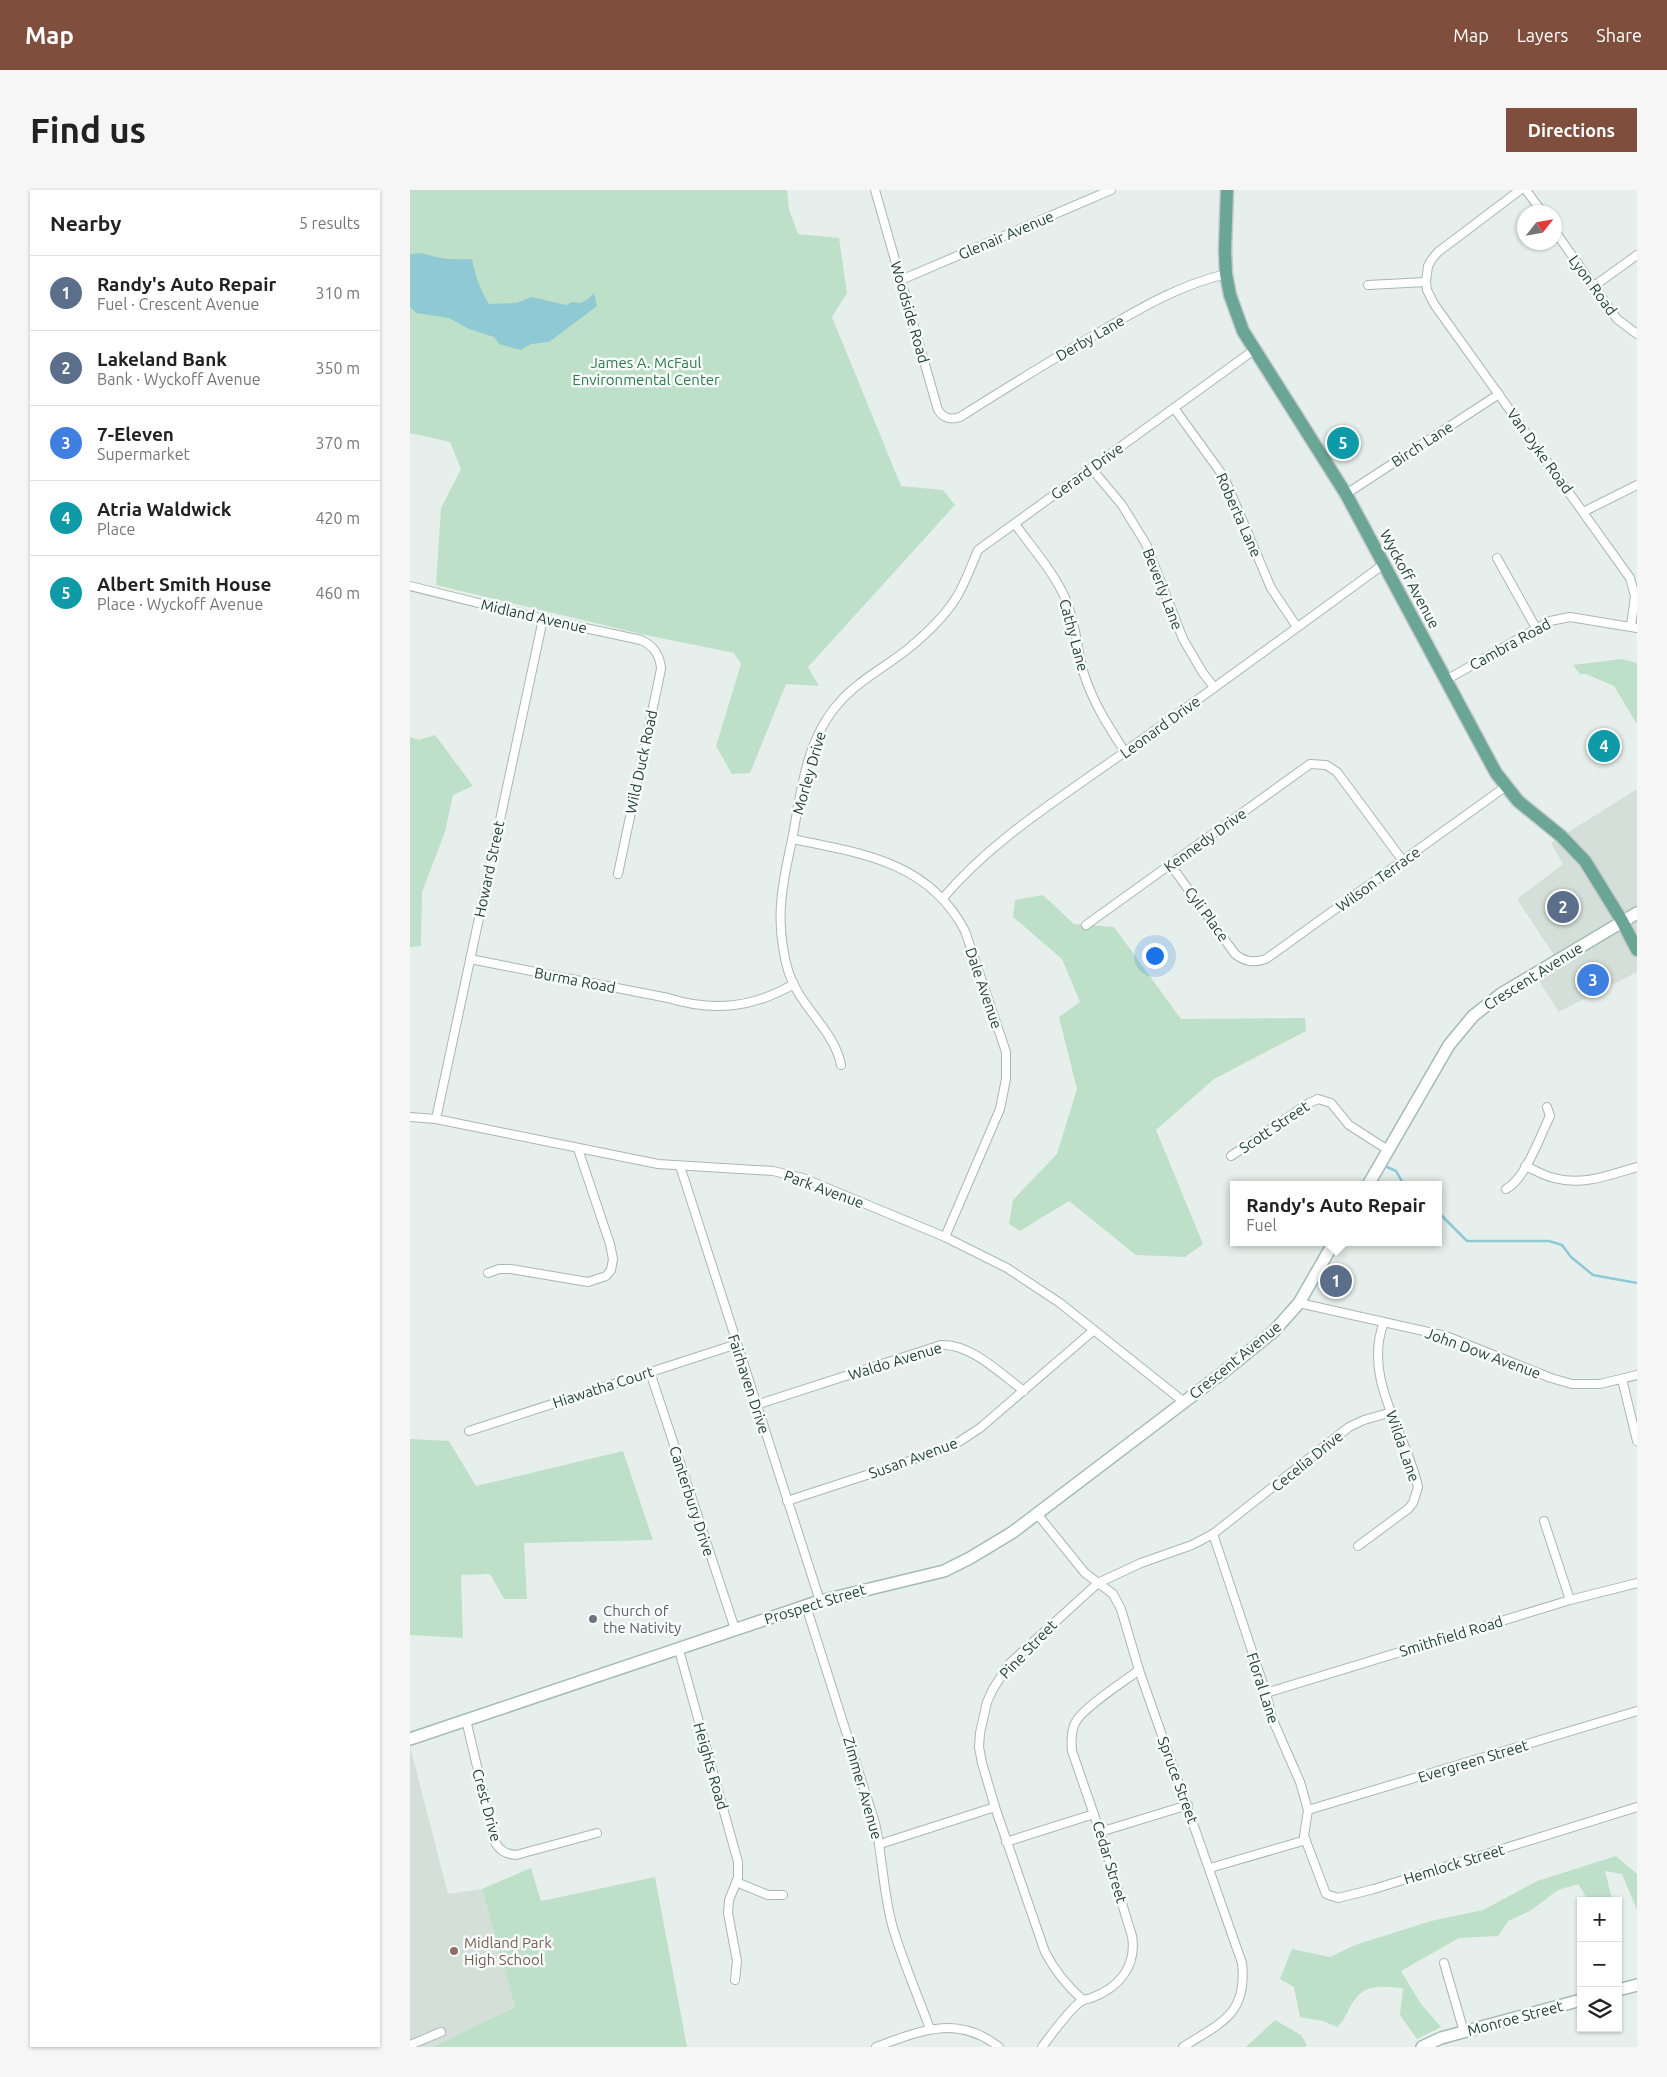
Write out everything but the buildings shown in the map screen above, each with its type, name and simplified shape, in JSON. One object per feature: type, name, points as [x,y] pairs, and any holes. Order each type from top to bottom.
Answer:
[{"type":"main road","name":"Wyckoff Avenue","points":[[1227,190],[1226,274],[1236,313],[1254,350],[1346,494],[1496,774],[1531,814],[1574,848],[1585,861],[1622,921],[1637,950]]},
{"type":"main road","name":"Crescent Avenue","points":[[1370,1181],[1448,1045],[1473,1016],[1501,994],[1637,913]]},
{"type":"main road","name":"Crescent Avenue","points":[[1184,1402],[1274,1331],[1298,1303],[1332,1246]]},
{"type":"main road","name":"Prospect Street","points":[[410,1739],[820,1601],[944,1571],[995,1544],[1038,1515],[1184,1402]]},
{"type":"main road","points":[[1622,1989],[1637,1985]]},
{"type":"main road","name":"Monroe Street","points":[[1422,2047],[1442,2038],[1577,2001]]},
{"type":"street","name":"Woodside Road","points":[[875,190],[938,410],[946,418],[960,417]]},
{"type":"street","name":"Glenair Avenue","points":[[900,280],[1112,190]]},
{"type":"street","points":[[1368,285],[1426,282],[1428,266],[1438,252],[1520,190]]},
{"type":"street","points":[[1526,190],[1537,205]]},
{"type":"street","name":"Lyon Road","points":[[1562,241],[1617,318],[1637,334]]},
{"type":"street","points":[[1594,286],[1637,255]]},
{"type":"street","name":"Derby Lane","points":[[960,417],[1072,348],[1168,294],[1193,283],[1226,274]]},
{"type":"street","name":"Van Dyke Road","points":[[1426,282],[1430,298],[1630,578],[1635,596],[1634,627]]},
{"type":"street","name":"Gerard Drive","points":[[945,614],[957,598],[978,550],[1254,350]]},
{"type":"street","name":"Birch Lane","points":[[1346,494],[1499,394]]},
{"type":"street","name":"Roberta Lane","points":[[1174,408],[1224,477],[1271,588],[1297,628]]},
{"type":"street","name":"Beverly Lane","points":[[1091,468],[1122,505],[1146,544],[1183,640],[1202,673],[1214,687]]},
{"type":"street","points":[[1584,512],[1637,485]]},
{"type":"street","name":"Cathy Lane","points":[[1015,524],[1057,582],[1066,598],[1084,675],[1090,691],[1104,720],[1125,752]]},
{"type":"street","points":[[1497,558],[1536,628]]},
{"type":"street","name":"Leonard Drive","points":[[943,898],[969,869],[990,850],[1050,804],[1125,752],[1384,564]]},
{"type":"street","name":"Midland Avenue","points":[[410,586],[543,619],[641,640],[656,651]]},
{"type":"street","name":"Morley Drive","points":[[841,1065],[839,1054],[794,984],[783,949],[780,911],[781,892],[802,785],[819,732],[830,713],[850,692],[909,648],[945,614]]},
{"type":"street","name":"Cambra Road","points":[[1446,680],[1550,620],[1570,617],[1634,627]]},
{"type":"street","name":"Howard Street","points":[[436,1119],[543,619]]},
{"type":"street","name":"Wild Duck Road","points":[[618,874],[661,669],[656,651]]},
{"type":"street","name":"Kennedy Drive","points":[[1086,925],[1310,764],[1326,765],[1337,772],[1403,861]]},
{"type":"street","name":"Wilson Terrace","points":[[1246,961],[1258,962],[1266,959],[1506,787]]},
{"type":"street","name":"Dale Avenue","points":[[792,839],[837,848],[892,864],[917,877],[943,898],[965,931],[994,1014],[1006,1052],[1007,1064],[1005,1087],[1000,1108],[945,1237]]},
{"type":"street","name":"Cyli Place","points":[[1170,864],[1235,954],[1246,961]]},
{"type":"street","name":"Burma Road","points":[[470,959],[698,1006],[734,1006],[764,999],[794,984]]},
{"type":"street","name":"Scott Street","points":[[1231,1156],[1309,1103],[1318,1100],[1331,1103],[1349,1125],[1388,1150]]},
{"type":"street","points":[[1506,1189],[1514,1185],[1526,1166],[1550,1116],[1547,1107]]},
{"type":"street","name":"Park Avenue","points":[[410,1117],[436,1119],[658,1164],[774,1171],[789,1174],[945,1237],[979,1253],[1034,1285],[1184,1402]]},
{"type":"street","points":[[488,1273],[499,1268],[511,1269],[588,1282],[606,1276],[611,1270],[613,1259],[610,1244],[578,1149]]},
{"type":"street","name":"Fairhaven Drive","points":[[680,1166],[820,1601]]},
{"type":"street","points":[[1526,1166],[1552,1178],[1580,1181],[1594,1180],[1637,1167]]},
{"type":"street","name":"John Dow Avenue","points":[[1298,1303],[1446,1336],[1560,1381],[1586,1385],[1637,1375]]},
{"type":"street","name":"Wilda Lane","points":[[1358,1546],[1408,1510],[1416,1494],[1416,1478],[1378,1370],[1378,1343],[1384,1322]]},
{"type":"street","name":"Susan Avenue","points":[[787,1501],[940,1452],[954,1445],[980,1428],[1094,1330]]},
{"type":"street","name":"Hiawatha Court","points":[[469,1431],[737,1344]]},
{"type":"street","name":"Waldo Avenue","points":[[756,1405],[941,1345],[966,1349],[1024,1391]]},
{"type":"street","name":"Canterbury Drive","points":[[650,1372],[735,1629]]},
{"type":"street","points":[[1622,1378],[1637,1440]]},
{"type":"street","name":"Cecelia Drive","points":[[1230,1522],[1349,1427],[1364,1420],[1392,1412]]},
{"type":"street","name":"Spruce Street","points":[[1038,1515],[1085,1573],[1113,1594],[1120,1609],[1139,1670],[1242,1963],[1244,1975],[1242,1994],[1236,2007],[1226,2018],[1182,2047]]},
{"type":"street","points":[[1544,1521],[1570,1600]]},
{"type":"street","name":"Pine Street","points":[[1083,2000],[1069,1988],[1055,1971],[1045,1952],[995,1807],[979,1747],[982,1716],[993,1689],[1009,1664],[1098,1583],[1141,1563],[1192,1545],[1230,1522]]},
{"type":"street","name":"Floral Lane","points":[[1213,1534],[1266,1693],[1272,1718],[1300,1782],[1308,1810],[1304,1832],[1306,1840]]},
{"type":"street","name":"Smithfield Road","points":[[1266,1693],[1570,1600],[1637,1583]]},
{"type":"street","name":"Zimmer Avenue","points":[[806,1606],[868,1799],[880,1844],[887,1902],[893,1929],[930,2029]]},
{"type":"street","name":"Heights Road","points":[[679,1650],[738,1862],[736,1882],[729,1900],[728,1913],[737,1961],[735,1980]]},
{"type":"street","name":"Cedar Street","points":[[1042,2047],[1065,2018],[1083,2000],[1091,1998],[1121,1979],[1127,1972],[1133,1953],[1132,1936],[1100,1832],[1072,1751],[1071,1742],[1076,1722],[1084,1713],[1139,1670]]},
{"type":"street","name":"Evergreen Street","points":[[1308,1810],[1637,1711]]},
{"type":"street","name":"Crest Drive","points":[[466,1720],[498,1848],[504,1852],[516,1855],[597,1833]]},
{"type":"street","points":[[1100,1832],[1188,1805]]},
{"type":"street","points":[[880,1844],[995,1807]]},
{"type":"street","name":"Hemlock Street","points":[[1306,1840],[1326,1894],[1338,1898],[1374,1889],[1637,1808]]},
{"type":"street","points":[[1006,1842],[1094,1814]]},
{"type":"street","points":[[1210,1868],[1306,1840]]},
{"type":"street","points":[[736,1882],[768,1895],[783,1894]]},
{"type":"street","points":[[1444,1963],[1464,2032]]},
{"type":"street","points":[[876,2047],[930,2029],[953,2028],[965,2030],[991,2041],[999,2047]]},
{"type":"street","points":[[410,2045],[441,2032]]},
{"type":"shaded area","points":[[1637,789],[1637,972],[1559,1012],[1539,981],[1561,966],[1517,899],[1563,864],[1551,843]]},
{"type":"shaded area","name":"Midland Park High School","points":[[410,1746],[448,1894],[482,1889],[515,2007],[432,2047],[410,2047]]},
{"type":"green space","name":"James A. McFaul Environmental Center","points":[[410,190],[787,190],[789,209],[798,234],[839,238],[847,293],[832,317],[901,486],[943,490],[955,505],[808,667],[819,686],[786,684],[750,773],[732,774],[716,746],[741,664],[734,653],[641,634],[436,585],[441,508],[461,469],[450,442],[410,433]]},
{"type":"green space","points":[[1622,659],[1637,663],[1637,724],[1614,686],[1586,674],[1580,674],[1573,665]]},
{"type":"green space","points":[[435,735],[473,786],[453,795],[445,832],[422,892],[421,946],[410,947],[410,737],[419,740]]},
{"type":"green space","points":[[1043,895],[1074,924],[1114,927],[1181,1019],[1305,1018],[1306,1031],[1214,1079],[1156,1130],[1203,1244],[1185,1257],[1136,1255],[1069,1201],[1020,1231],[1009,1224],[1013,1200],[1057,1154],[1077,1089],[1059,1017],[1080,1002],[1062,959],[1013,917],[1015,900]]},
{"type":"green space","points":[[410,1439],[449,1441],[476,1486],[623,1451],[653,1540],[524,1543],[527,1599],[504,1599],[490,1574],[461,1575],[463,1638],[410,1635]]},
{"type":"green space","points":[[1616,1856],[1637,1874],[1637,1910],[1622,1874],[1605,1871],[1612,1897],[1586,1897],[1578,1884],[1558,1890],[1530,1911],[1508,1921],[1498,1936],[1459,1938],[1401,1971],[1421,2004],[1441,2027],[1417,2039],[1400,2015],[1403,1988],[1378,1987],[1361,1993],[1337,2027],[1323,2021],[1300,2017],[1294,1987],[1280,1979],[1292,1949],[1330,1957],[1355,1945],[1431,1921],[1483,1910],[1537,1881]]},
{"type":"green space","points":[[531,1868],[541,1901],[655,1877],[687,2047],[432,2047],[515,2007],[482,1889]]},
{"type":"green space","points":[[1275,2020],[1301,2035],[1307,2045],[1305,2047],[1246,2047]]},
{"type":"water","points":[[422,253],[447,259],[472,259],[478,282],[489,304],[516,303],[532,297],[566,305],[572,302],[580,303],[587,300],[594,293],[597,306],[549,342],[531,344],[521,350],[499,344],[494,337],[469,329],[449,318],[416,313],[410,307],[410,254]]},
{"type":"waterway","points":[[1387,1167],[1396,1171],[1402,1181]]},
{"type":"waterway","points":[[1442,1216],[1467,1241],[1549,1241],[1562,1245],[1571,1257],[1593,1275],[1637,1283]]},
{"type":"place","name":"Albert Smith House","points":[[1343,443]]},
{"type":"place","name":"Atria Waldwick","points":[[1604,746]]},
{"type":"place","name":"Lakeland Bank","points":[[1563,907]]},
{"type":"place","name":"7-Eleven","points":[[1593,980]]},
{"type":"place","name":"Randy's Auto Repair","points":[[1336,1281]]},
{"type":"place","name":"Church of the Nativity","points":[[593,1619]]},
{"type":"place","name":"Midland Park High School","points":[[454,1951]]}]
